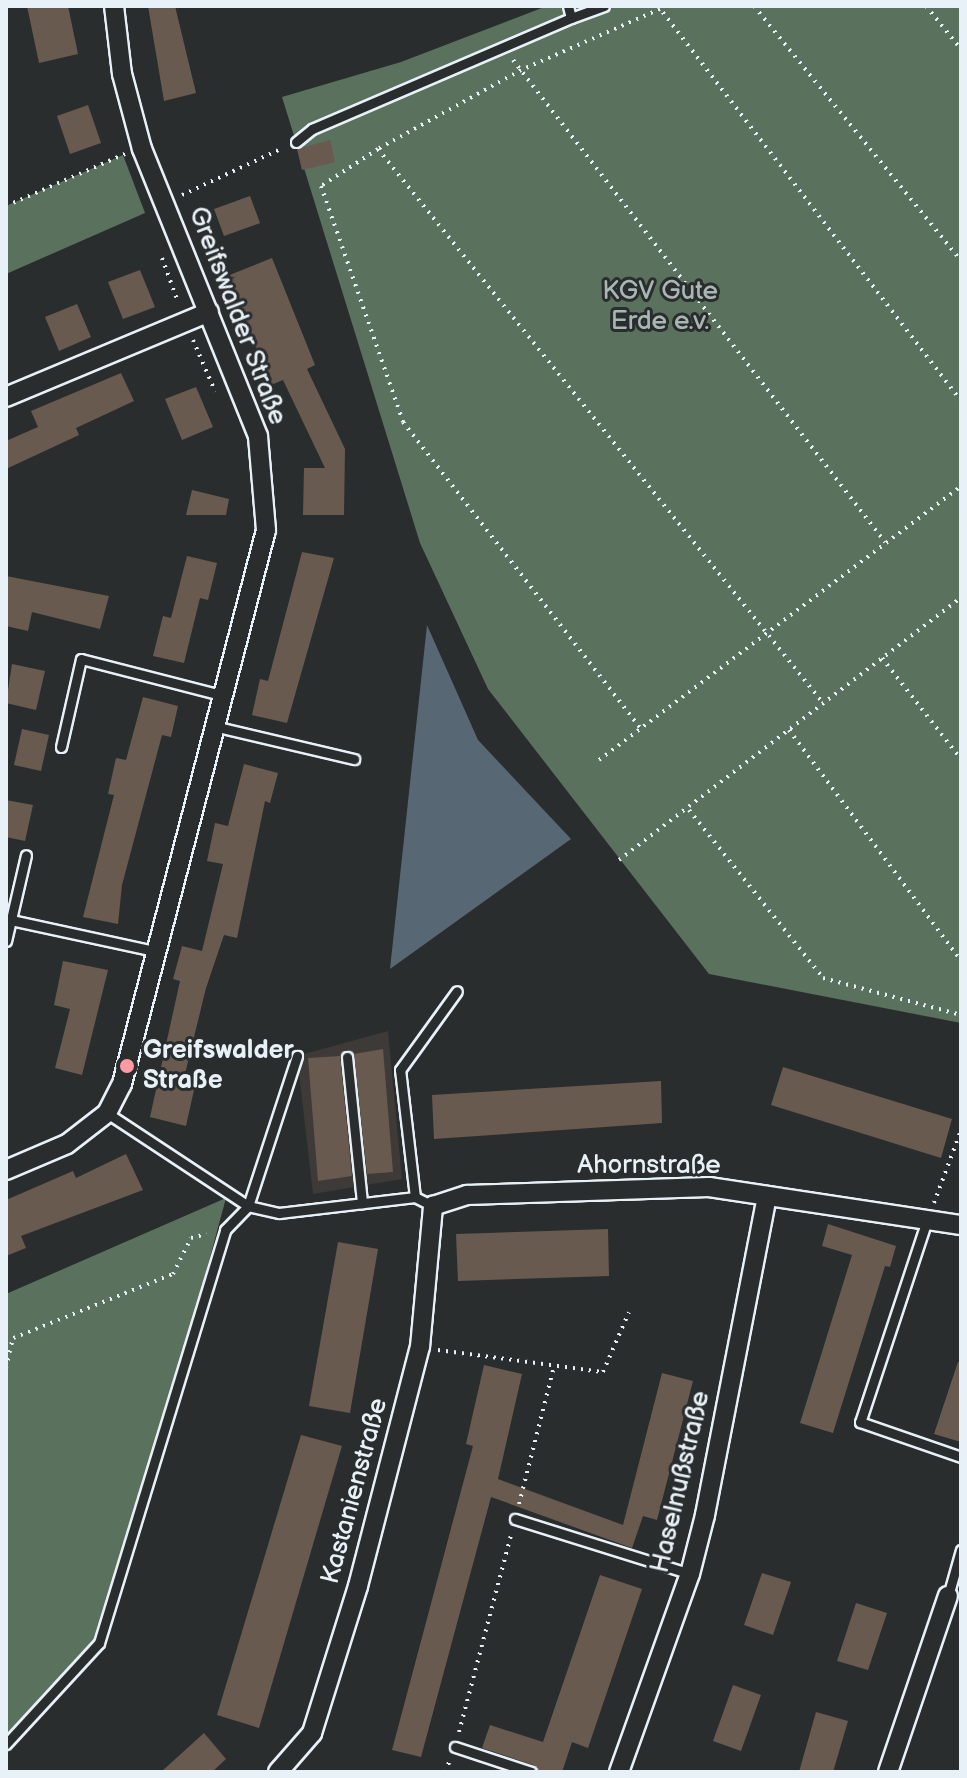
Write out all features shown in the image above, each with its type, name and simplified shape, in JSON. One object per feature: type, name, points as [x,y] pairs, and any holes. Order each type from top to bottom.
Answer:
[{"type":"street","name":"Greifswalder Straße","points":[[6,1170],[67,1144],[107,1113],[127,1066],[154,951],[266,530],[258,436],[142,149],[122,74],[114,6]]},
{"type":"street","points":[[6,397],[209,312]]},
{"type":"street","name":"Ahornstraße","points":[[433,1206],[467,1195],[709,1187],[928,1217],[961,1225]]},
{"type":"street","name":"Haselnußstraße","points":[[619,1772],[690,1574],[767,1196]]},
{"type":"street","name":"Kastanienstraße","points":[[278,1772],[312,1733],[358,1586],[420,1347],[433,1206]]},
{"type":"street","points":[[888,1772],[948,1596]]},
{"type":"lane","points":[[568,6],[571,18]]},
{"type":"lane","points":[[296,142],[312,129],[502,45],[604,6]]},
{"type":"lane","points":[[61,747],[81,659],[221,695]]},
{"type":"lane","points":[[213,726],[354,759]]},
{"type":"lane","points":[[6,941],[26,855]]},
{"type":"lane","points":[[11,920],[154,951]]},
{"type":"lane","points":[[415,1197],[400,1070],[457,991]]},
{"type":"lane","points":[[6,1744],[99,1643],[225,1230],[248,1206],[297,1056]]},
{"type":"lane","points":[[347,1057],[362,1203]]},
{"type":"lane","points":[[107,1113],[248,1206],[279,1213],[415,1197],[433,1206]]},
{"type":"lane","points":[[928,1217],[860,1422],[961,1457]]},
{"type":"lane","points":[[515,1519],[690,1574]]},
{"type":"lane","points":[[948,1596],[961,1550]]},
{"type":"lane","points":[[455,1747],[531,1772]]},
{"type":"path","points":[[754,6],[961,261]]},
{"type":"path","points":[[926,6],[961,49]]},
{"type":"path","points":[[642,730],[403,422],[321,186],[378,149],[521,70],[659,7],[961,401]]},
{"type":"path","points":[[502,45],[885,542]]},
{"type":"path","points":[[119,141],[128,170]]},
{"type":"path","points":[[164,203],[296,142]]},
{"type":"path","points":[[6,206],[142,149]]},
{"type":"path","points":[[378,149],[823,703]]},
{"type":"path","points":[[160,254],[221,405]]},
{"type":"path","points":[[599,760],[961,486]]},
{"type":"path","points":[[619,860],[961,598]]},
{"type":"path","points":[[882,658],[961,759]]},
{"type":"path","points":[[789,730],[961,961]]},
{"type":"path","points":[[688,810],[823,978],[961,1015]]},
{"type":"path","points":[[928,1217],[961,1130]]},
{"type":"path","points":[[6,1341],[173,1274],[191,1238],[225,1230]]},
{"type":"path","points":[[420,1347],[603,1372],[629,1312]]},
{"type":"path","points":[[6,1368],[13,1338]]},
{"type":"path","points":[[445,1772],[455,1747],[554,1367]]},
{"type":"shaded area","points":[[388,1031],[402,1179],[313,1194],[297,1056]]},
{"type":"green space","name":"KGV Gute Erde e.v.","points":[[547,6],[961,6],[961,1023],[709,974],[488,689],[420,543],[282,97],[401,62]]},
{"type":"green space","points":[[123,155],[145,213],[6,274],[6,206]]},
{"type":"green space","points":[[226,1198],[105,1645],[6,1754],[6,1294]]},
{"type":"water","points":[[427,625],[478,740],[571,839],[390,969]]},
{"type":"building","points":[[27,6],[68,6],[78,54],[39,63]]},
{"type":"building","points":[[148,6],[175,6],[196,93],[164,101]]},
{"type":"building","points":[[88,105],[101,143],[70,154],[57,116]]},
{"type":"building","points":[[330,140],[335,162],[302,170],[297,149]]},
{"type":"building","points":[[250,196],[260,223],[224,236],[214,209]]},
{"type":"building","points":[[272,258],[315,365],[307,369],[345,449],[344,515],[303,515],[304,468],[325,468],[283,380],[271,385],[227,276]]},
{"type":"building","points":[[140,270],[155,307],[123,319],[108,282]]},
{"type":"building","points":[[77,304],[91,337],[59,351],[45,317]]},
{"type":"building","points":[[121,373],[134,401],[76,428],[79,435],[6,469],[6,441],[38,427],[31,411]]},
{"type":"building","points":[[196,387],[213,427],[182,440],[165,399]]},
{"type":"building","points":[[192,490],[229,499],[226,515],[186,515]]},
{"type":"building","points":[[302,552],[334,558],[287,723],[252,715],[260,679],[268,681]]},
{"type":"building","points":[[187,556],[217,563],[208,600],[200,598],[184,663],[153,656],[163,616],[171,618]]},
{"type":"building","points":[[6,576],[109,596],[100,629],[32,612],[28,631],[6,626]]},
{"type":"building","points":[[12,664],[45,671],[36,710],[6,703]]},
{"type":"building","points":[[143,697],[178,706],[171,737],[162,735],[122,885],[118,924],[83,917],[114,795],[108,794],[116,758],[126,760]]},
{"type":"building","points":[[22,729],[49,735],[41,771],[14,765]]},
{"type":"building","points":[[244,764],[278,773],[270,803],[265,801],[237,938],[224,935],[206,988],[184,1078],[196,1081],[186,1126],[150,1117],[180,981],[173,979],[182,946],[202,951],[223,864],[207,861],[215,823],[228,826]]},
{"type":"building","points":[[6,800],[33,805],[25,841],[6,837]]},
{"type":"building","points":[[63,961],[108,970],[82,1075],[55,1068],[70,1009],[54,1005]]},
{"type":"building","points":[[383,1049],[393,1172],[367,1174],[354,1054]]},
{"type":"building","points":[[340,1056],[352,1176],[318,1181],[308,1058]]},
{"type":"building","points":[[783,1067],[952,1119],[941,1158],[771,1105]]},
{"type":"building","points":[[661,1081],[662,1123],[434,1139],[432,1095]]},
{"type":"building","points":[[126,1154],[143,1190],[21,1236],[26,1248],[6,1256],[6,1200],[73,1171],[76,1178]]},
{"type":"building","points":[[828,1224],[896,1246],[890,1267],[885,1266],[833,1433],[800,1423],[852,1255],[822,1246]]},
{"type":"building","points":[[608,1229],[609,1276],[458,1281],[456,1234]]},
{"type":"building","points":[[338,1242],[378,1249],[350,1413],[309,1406]]},
{"type":"building","points":[[958,1362],[961,1362],[961,1442],[934,1434]]},
{"type":"building","points":[[484,1365],[522,1374],[498,1479],[623,1525],[662,1373],[693,1381],[657,1520],[643,1516],[632,1548],[491,1497],[421,1757],[392,1750],[473,1446],[466,1444]]},
{"type":"building","points":[[301,1435],[342,1446],[259,1728],[217,1715]]},
{"type":"building","points":[[762,1573],[791,1582],[773,1635],[744,1625]]},
{"type":"building","points":[[600,1575],[642,1589],[588,1748],[572,1742],[562,1772],[538,1772],[533,1765],[482,1748],[490,1725],[543,1742]]},
{"type":"building","points":[[856,1603],[887,1613],[868,1670],[837,1661]]},
{"type":"building","points":[[733,1685],[761,1695],[741,1751],[713,1741]]},
{"type":"building","points":[[816,1712],[848,1721],[833,1772],[799,1772]]},
{"type":"building","points":[[204,1733],[226,1759],[212,1772],[161,1772]]},
{"type":"place","name":"Greifswalder Straße","points":[[127,1066]]}]
